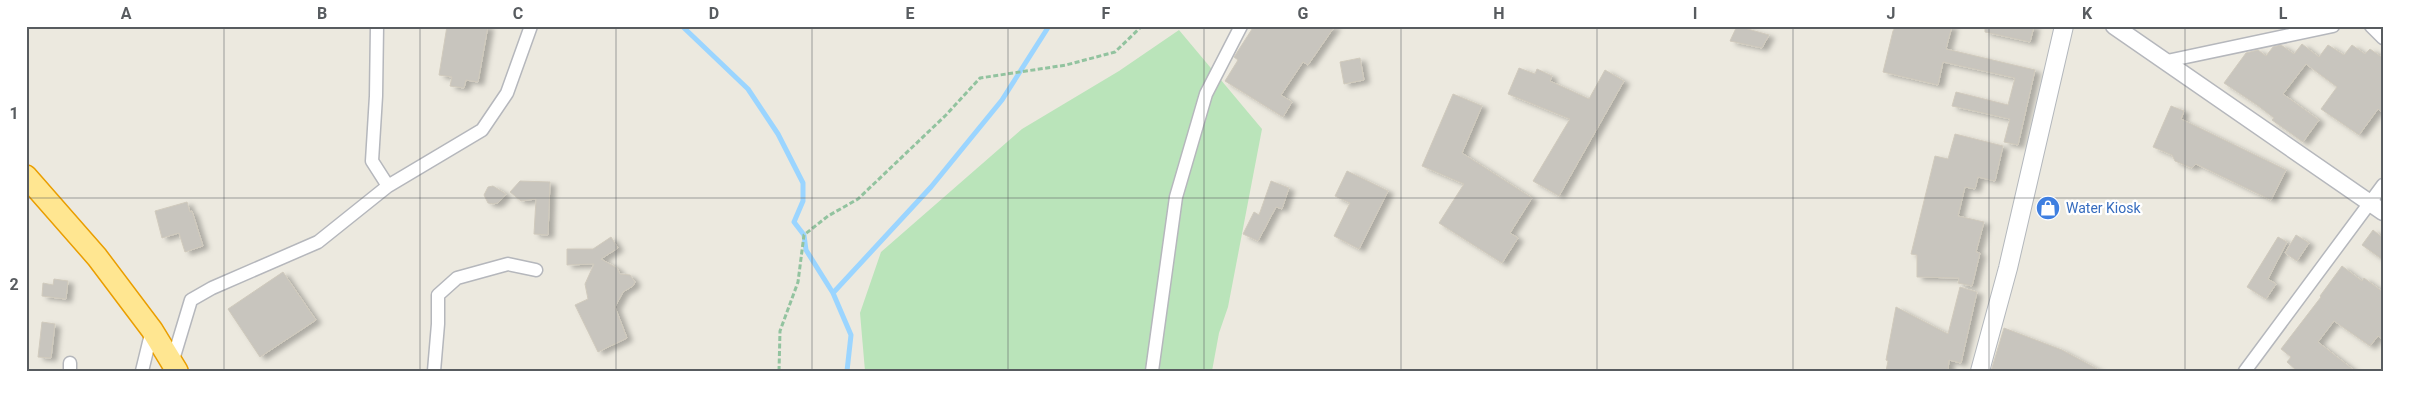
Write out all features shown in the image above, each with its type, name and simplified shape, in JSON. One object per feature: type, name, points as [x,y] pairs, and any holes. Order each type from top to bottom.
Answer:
[{"type":"highway","points":[[26,176],[97,257],[152,330],[175,367]]},
{"type":"main road","points":[[1980,371],[2008,268],[2064,26]]},
{"type":"street","points":[[377,26],[376,96],[372,161],[388,186]]},
{"type":"street","points":[[175,367],[192,300],[212,288],[318,242],[388,186],[482,130],[507,93],[531,26]]},
{"type":"street","points":[[1152,371],[1176,198],[1206,94],[1241,26]]},
{"type":"street","points":[[2114,26],[2383,212]]},
{"type":"street","points":[[2167,61],[2333,26]]},
{"type":"street","points":[[2370,26],[2383,38]]},
{"type":"street","points":[[2245,371],[2383,185]]},
{"type":"street","points":[[434,371],[438,295],[458,278],[508,264],[536,270]]},
{"type":"street","points":[[142,371],[152,330]]},
{"type":"path","points":[[779,371],[780,331],[798,282],[804,235],[828,216],[858,199],[946,115],[980,78],[1066,65],[1115,52],[1142,26]]},
{"type":"green space","points":[[1179,30],[1262,129],[1228,307],[1219,333],[1212,371],[865,371],[860,313],[881,252],[1022,129],[1119,71]]},
{"type":"building","points":[[447,26],[488,26],[478,82],[466,80],[464,88],[450,86],[452,77],[439,75]]},
{"type":"building","points":[[1254,26],[1335,26],[1308,65],[1303,62],[1281,95],[1292,102],[1283,117],[1225,81],[1238,60],[1234,57]]},
{"type":"building","points":[[1737,26],[1769,35],[1762,48],[1730,41]]},
{"type":"building","points":[[1896,26],[1952,26],[1946,49],[2035,70],[2018,145],[2004,142],[2010,119],[1952,106],[1956,92],[2008,105],[2015,78],[1943,62],[1938,85],[1883,72],[1893,31]]},
{"type":"building","points":[[1985,26],[2034,26],[2030,42],[1985,32]]},
{"type":"building","points":[[2302,44],[2319,57],[2328,45],[2344,55],[2352,45],[2365,54],[2370,49],[2383,58],[2383,113],[2378,109],[2359,135],[2321,109],[2337,87],[2306,64],[2283,94],[2319,120],[2303,142],[2272,120],[2274,118],[2257,105],[2224,83],[2246,53],[2258,50],[2266,56],[2273,47],[2281,45],[2294,54]]},
{"type":"building","points":[[1360,58],[1364,80],[1344,84],[1340,62]]},
{"type":"building","points":[[1519,68],[1535,74],[1537,69],[1552,76],[1550,81],[1589,99],[1605,70],[1624,81],[1559,196],[1533,181],[1570,119],[1508,94]]},
{"type":"building","points":[[1453,94],[1482,106],[1462,153],[1532,198],[1510,233],[1518,238],[1502,263],[1439,223],[1464,184],[1422,166]]},
{"type":"building","points":[[2171,106],[2184,111],[2181,119],[2286,170],[2271,200],[2196,164],[2192,168],[2175,161],[2172,155],[2153,147]]},
{"type":"building","points":[[1955,134],[2003,146],[1995,181],[1978,177],[1975,189],[1965,187],[1958,216],[1984,222],[1976,252],[1980,253],[1972,286],[1958,283],[1959,278],[1917,277],[1917,255],[1911,254],[1935,156],[1948,159]]},
{"type":"building","points":[[1347,171],[1388,191],[1359,249],[1334,236],[1350,203],[1335,196]]},
{"type":"building","points":[[520,181],[550,182],[548,235],[534,234],[536,199],[521,201],[510,192]]},
{"type":"building","points":[[1271,181],[1289,188],[1282,209],[1276,207],[1258,241],[1243,234],[1254,212],[1259,215]]},
{"type":"building","points":[[493,186],[506,194],[498,203],[493,204],[488,203],[484,195],[488,187]]},
{"type":"building","points":[[187,202],[190,212],[192,211],[203,246],[185,252],[179,233],[162,238],[155,211]]},
{"type":"building","points":[[2373,230],[2383,238],[2383,260],[2362,245]]},
{"type":"building","points":[[2296,235],[2309,243],[2297,261],[2285,253]]},
{"type":"building","points":[[611,237],[618,248],[601,259],[617,268],[620,274],[630,275],[635,282],[633,286],[623,292],[615,307],[627,338],[598,352],[575,305],[588,299],[585,284],[594,264],[567,265],[567,249],[593,249]]},
{"type":"building","points":[[2278,237],[2287,242],[2268,279],[2276,284],[2266,299],[2247,287]]},
{"type":"building","points":[[2342,266],[2362,281],[2364,278],[2383,292],[2383,340],[2378,336],[2370,346],[2334,321],[2318,342],[2355,371],[2297,371],[2287,362],[2291,357],[2281,349]]},
{"type":"building","points":[[283,272],[316,320],[260,357],[228,309]]},
{"type":"building","points":[[54,279],[68,281],[66,299],[42,296],[43,283],[53,285]]},
{"type":"building","points":[[1960,287],[1977,292],[1961,363],[1949,360],[1948,371],[1886,371],[1888,361],[1886,360],[1896,307],[1948,334]]},
{"type":"building","points":[[42,322],[55,324],[51,358],[38,357]]},
{"type":"building","points":[[2004,328],[2062,350],[2101,371],[1991,371]]},
{"type":"waterway","points":[[682,26],[748,89],[778,134],[803,183],[803,201],[794,222],[804,235],[806,250],[833,293],[851,335],[847,371]]},
{"type":"waterway","points":[[833,293],[931,187],[1002,100],[1049,26]]},
{"type":"place","name":"Water Kiosk","points":[[2048,208]]}]
